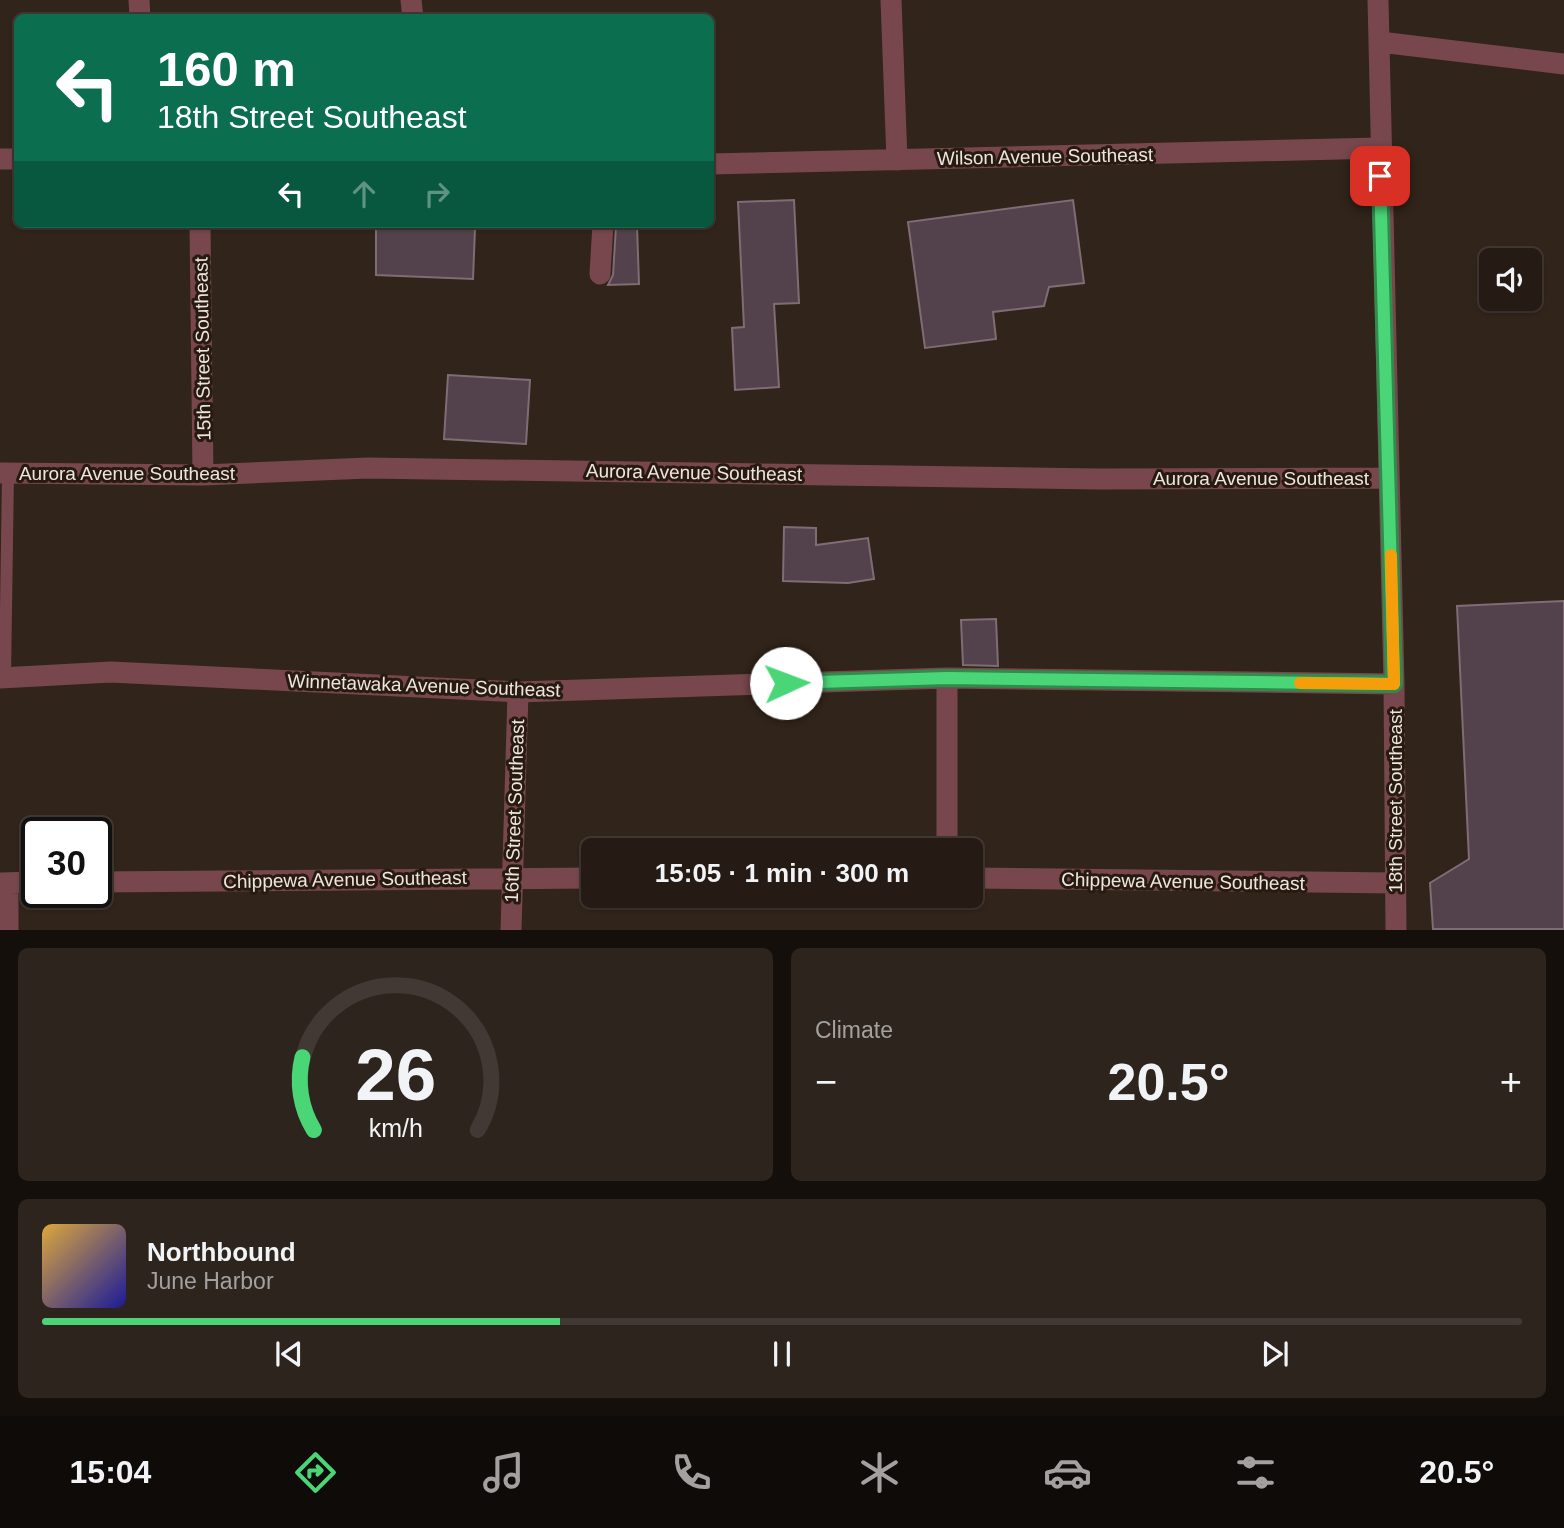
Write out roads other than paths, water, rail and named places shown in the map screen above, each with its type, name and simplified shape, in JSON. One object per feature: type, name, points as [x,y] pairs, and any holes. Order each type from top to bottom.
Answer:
[{"type":"street","points":[[891,0],[897,160]]},
{"type":"street","name":"18th Street Southeast","points":[[1378,0],[1394,684],[1396,929]]},
{"type":"street","points":[[1380,42],[1564,64]]},
{"type":"street","name":"Wilson Avenue Southeast","points":[[714,164],[1380,148]]},
{"type":"street","name":"15th Street Southeast","points":[[200,228],[203,475]]},
{"type":"street","points":[[600,274],[603,228]]},
{"type":"street","name":"Aurora Avenue Southeast","points":[[4,473],[203,475],[368,468],[1098,479],[1389,478]]},
{"type":"street","name":"Winnetawaka Avenue Southeast","points":[[2,678],[111,672],[518,692],[947,678],[1394,684]]},
{"type":"street","points":[[947,678],[947,838]]},
{"type":"street","name":"16th Street Southeast","points":[[511,929],[518,692]]},
{"type":"street","name":"Chippewa Avenue Southeast","points":[[112,882],[581,878]]},
{"type":"street","name":"Chippewa Avenue Southeast","points":[[983,878],[1395,883]]},
{"type":"street","points":[[4,883],[8,929]]},
{"type":"lane","points":[[2,678],[4,473]]}]
